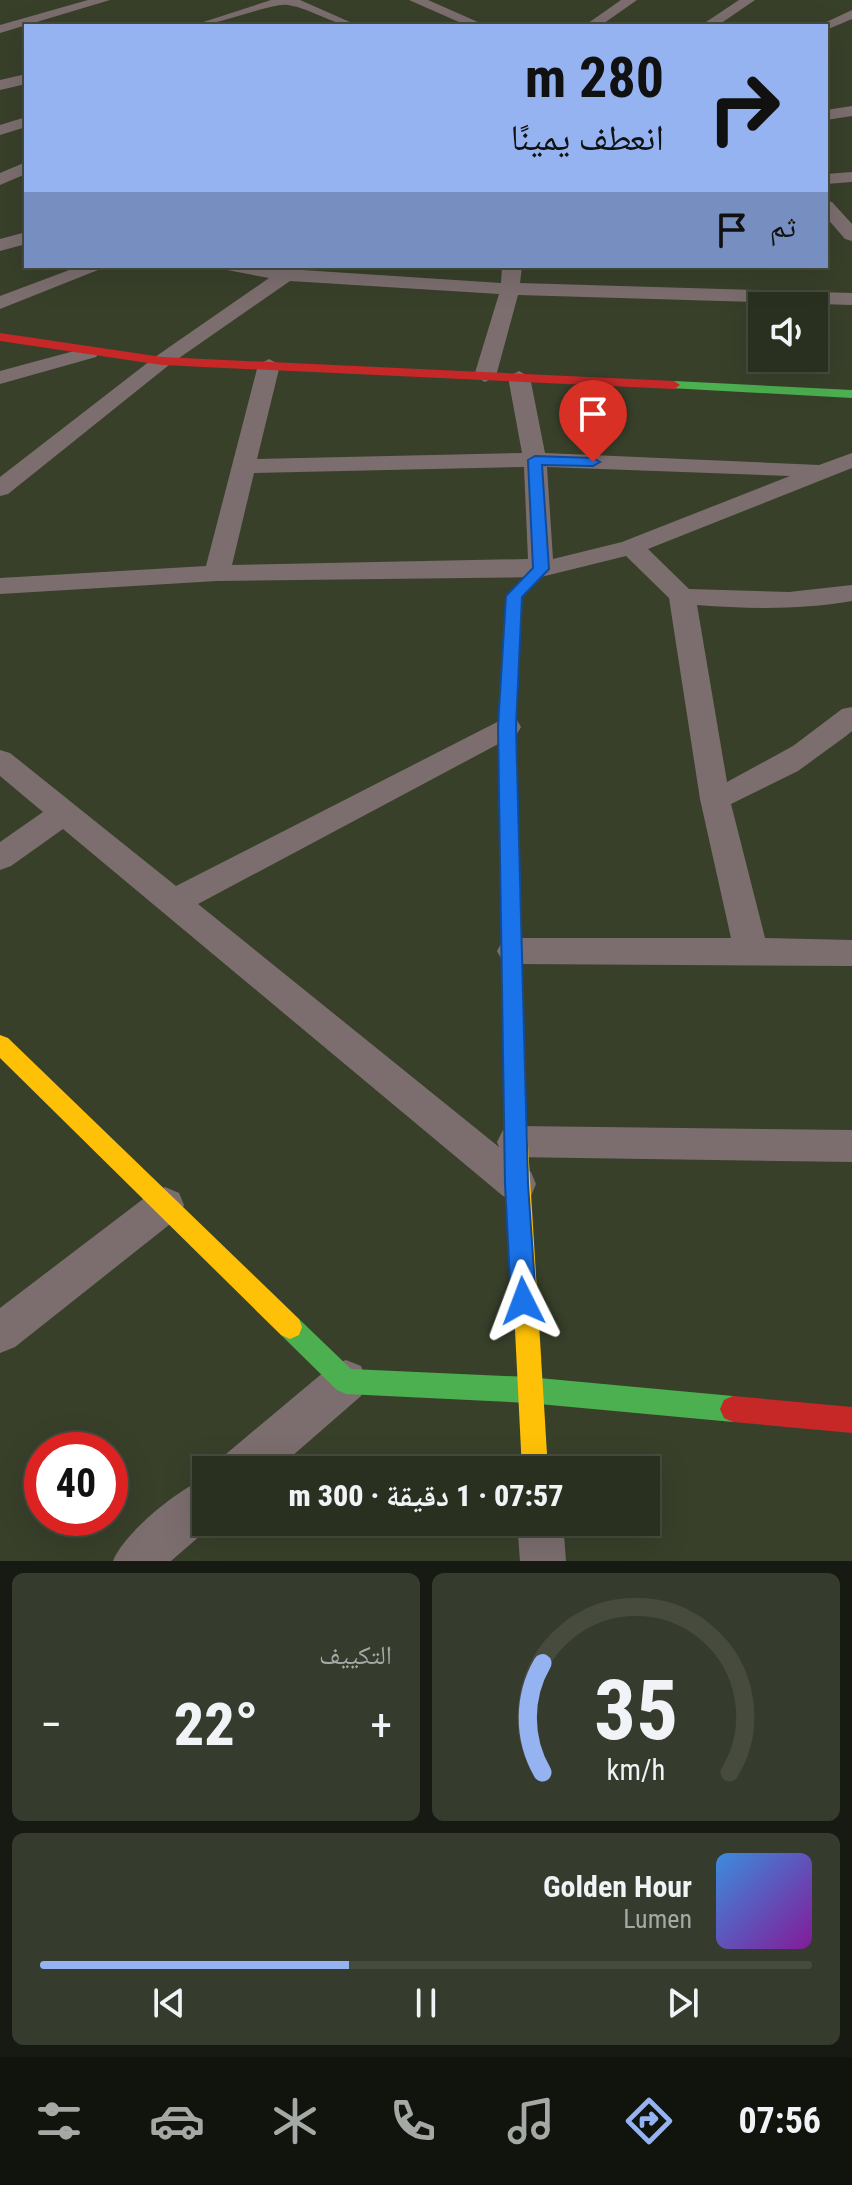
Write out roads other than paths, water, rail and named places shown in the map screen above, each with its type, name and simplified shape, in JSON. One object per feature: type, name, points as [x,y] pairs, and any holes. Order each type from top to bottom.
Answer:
[{"type":"street","points":[[2,27],[103,0]]},
{"type":"street","points":[[205,24],[287,0],[347,24]]},
{"type":"street","points":[[416,0],[475,24]]},
{"type":"street","points":[[594,24],[630,0]]},
{"type":"street","points":[[718,2],[744,3]]},
{"type":"street","points":[[710,24],[744,3]]},
{"type":"street","points":[[828,25],[852,14]]},
{"type":"street","points":[[432,23],[456,16]]},
{"type":"street","points":[[2,27],[24,36]]},
{"type":"street","points":[[0,85],[24,79]]},
{"type":"street","points":[[828,104],[852,104]]},
{"type":"street","points":[[828,115],[852,111]]},
{"type":"street","points":[[0,130],[24,123]]},
{"type":"street","points":[[0,180],[24,168]]},
{"type":"street","points":[[828,179],[852,177]]},
{"type":"street","points":[[828,209],[841,229]]},
{"type":"street","points":[[0,245],[24,239]]},
{"type":"street","points":[[0,303],[93,268]]},
{"type":"street","points":[[263,268],[510,289],[852,299]]},
{"type":"street","points":[[485,376],[510,289],[512,268]]},
{"type":"street","points":[[0,489],[162,361],[292,270]]},
{"type":"street","points":[[0,337],[89,353],[162,361],[852,394]]},
{"type":"street","points":[[0,378],[89,353]]},
{"type":"street","points":[[217,573],[269,365]]},
{"type":"street","points":[[519,377],[535,460],[541,569],[514,596],[507,727],[517,1184],[534,1456]]},
{"type":"street","points":[[246,466],[535,460],[826,470]]},
{"type":"street","points":[[0,586],[217,573],[541,569],[631,547],[852,460]]},
{"type":"street","points":[[631,547],[682,596],[715,799],[751,951]]},
{"type":"street","points":[[682,596],[734,600],[808,599],[852,593]]},
{"type":"street","points":[[715,799],[767,778],[811,750],[852,716]]},
{"type":"street","points":[[176,901],[507,727]]},
{"type":"street","points":[[0,760],[176,901],[517,1184]]},
{"type":"street","points":[[0,858],[64,813]]},
{"type":"street","points":[[514,951],[852,953]]},
{"type":"street","points":[[0,1044],[346,1381],[528,1390],[852,1420]]},
{"type":"street","points":[[516,1142],[852,1146]]},
{"type":"street","points":[[0,1333],[165,1205]]},
{"type":"street","points":[[258,1456],[346,1381]]},
{"type":"street","points":[[136,1561],[192,1513]]},
{"type":"street","points":[[541,1536],[543,1561]]}]
